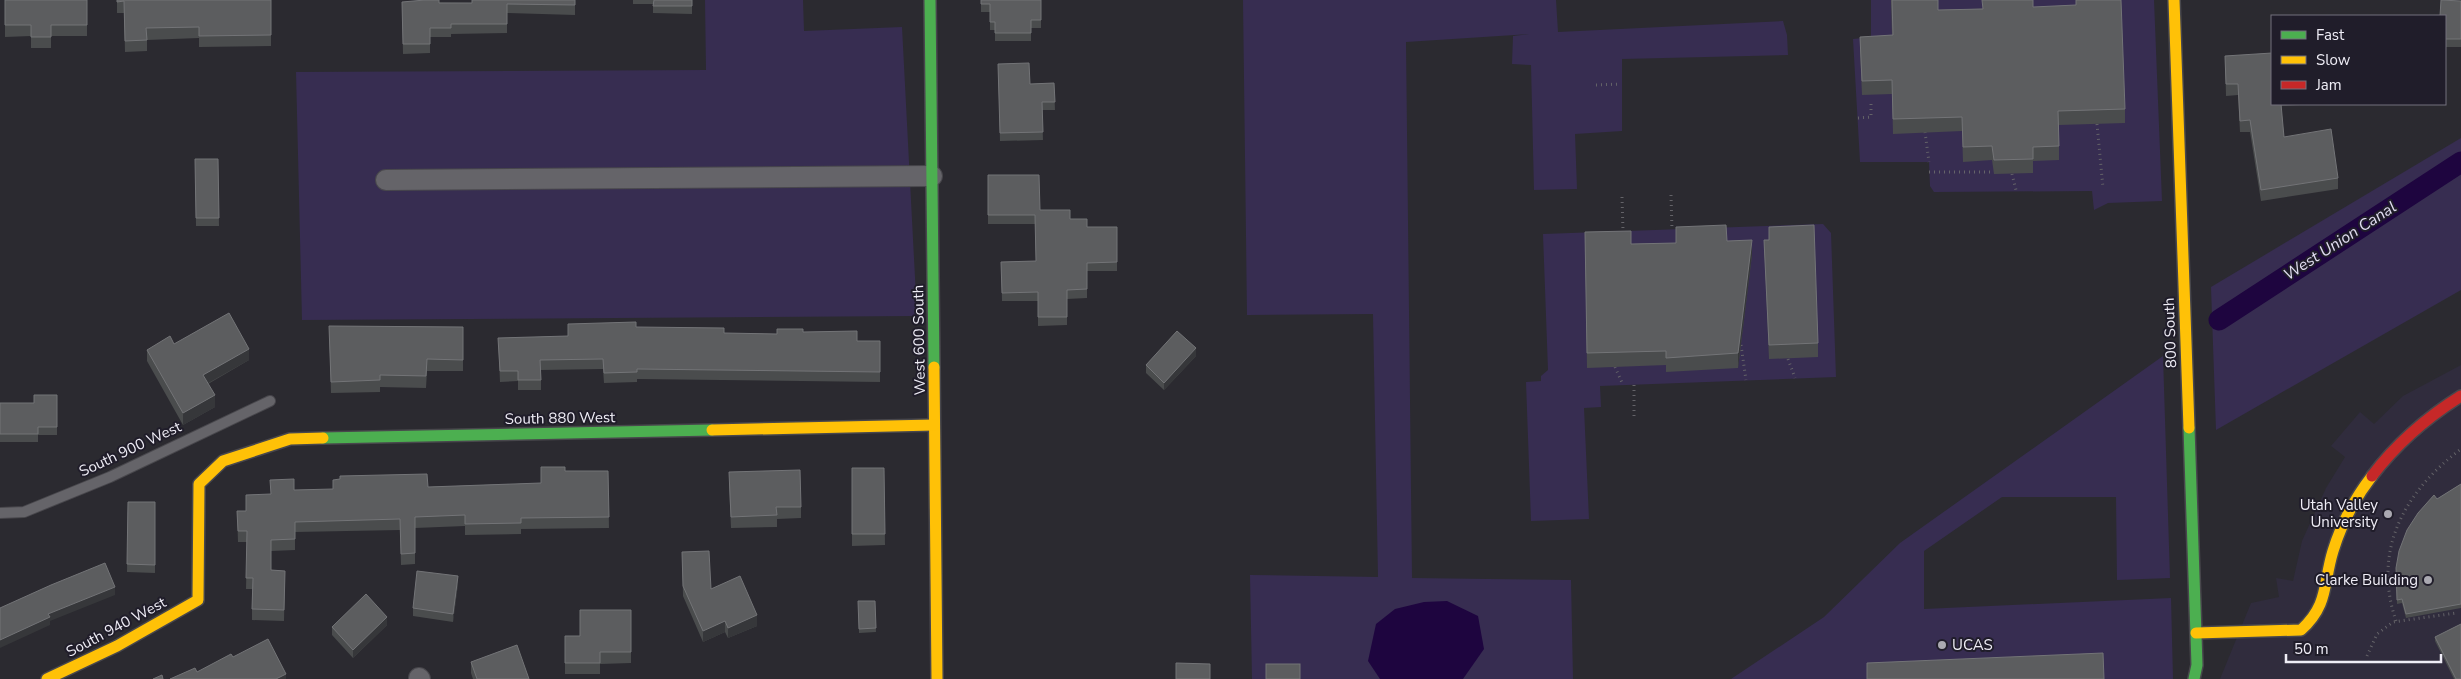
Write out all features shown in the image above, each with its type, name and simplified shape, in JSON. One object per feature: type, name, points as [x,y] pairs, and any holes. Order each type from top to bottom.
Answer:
[{"type":"street","name":"West 600 South","points":[[930,0],[937,679]]},
{"type":"street","name":"800 South","points":[[2174,0],[2197,665],[2194,679]]},
{"type":"street","points":[[386,180],[932,176]]},
{"type":"street","points":[[2196,633],[2301,630],[2315,620],[2323,602],[2334,549],[2363,489],[2388,453],[2434,412],[2461,396]]},
{"type":"street","name":"South 880 West","points":[[198,600],[199,484],[223,461],[290,439],[934,425]]},
{"type":"street","name":"South 940 West","points":[[47,679],[117,646],[198,600]]},
{"type":"street","name":"800 South","points":[[2197,665],[2201,679]]},
{"type":"lane","name":"South 900 West","points":[[0,514],[24,512],[110,477],[270,401]]},
{"type":"path","points":[[1596,85],[1622,84]]},
{"type":"path","points":[[1858,118],[1871,117],[1871,100]]},
{"type":"path","points":[[2097,124],[2103,188]]},
{"type":"path","points":[[1925,132],[1929,162]]},
{"type":"path","points":[[1929,172],[1994,172]]},
{"type":"path","points":[[2012,174],[2016,190]]},
{"type":"path","points":[[1672,194],[1672,230]]},
{"type":"path","points":[[1622,197],[1623,232]]},
{"type":"path","points":[[1741,345],[1746,380]]},
{"type":"path","points":[[1788,358],[1795,378]]},
{"type":"path","points":[[1615,367],[1623,386]]},
{"type":"path","points":[[1634,385],[1634,416]]},
{"type":"path","points":[[2396,621],[2388,599],[2387,570],[2391,545],[2399,519],[2412,497],[2424,482],[2461,449]]},
{"type":"path","points":[[2367,656],[2377,634],[2384,626],[2396,621],[2456,613]]},
{"type":"shaded area","points":[[705,0],[803,0],[804,31],[902,27],[917,316],[302,320],[296,72],[706,70]]},
{"type":"shaded area","points":[[1243,0],[1556,0],[1558,32],[1783,21],[1787,35],[1788,55],[1622,59],[1622,131],[1575,134],[1577,189],[1534,190],[1531,65],[1512,64],[1513,36],[1529,34],[1406,42],[1412,578],[1571,580],[1573,679],[1252,679],[1250,575],[1378,577],[1373,314],[1247,315]]},
{"type":"shaded area","points":[[1871,0],[2154,0],[2162,201],[2108,203],[2094,210],[2092,191],[1934,192],[1930,186],[1929,162],[1860,162],[1853,39],[1871,37]]},
{"type":"shaded area","points":[[2461,138],[2461,290],[2216,430],[2211,287]]},
{"type":"shaded area","points":[[1823,224],[1831,233],[1836,377],[1600,386],[1601,407],[1584,408],[1589,519],[1531,521],[1526,382],[1541,381],[1541,376],[1548,370],[1543,234]]},
{"type":"shaded area","points":[[2163,356],[2170,578],[2117,580],[2116,497],[2002,497],[1924,551],[1924,609],[2171,598],[2173,679],[1731,679],[1824,617],[1900,543]]},
{"type":"shaded area","name":"Utah Valley University","points":[[2461,365],[2461,679],[2220,679],[2251,603],[2279,597],[2276,578],[2293,581],[2302,541],[2326,488],[2345,457],[2331,446],[2360,412],[2374,424],[2403,396]]},
{"type":"shaded area","points":[[1447,601],[1478,616],[1484,649],[1463,679],[1380,679],[1368,661],[1376,624],[1395,609],[1424,602]]},
{"type":"building","points":[[5,0],[87,0],[87,25],[51,25],[51,37],[31,37],[31,25],[5,25]]},
{"type":"building","points":[[117,0],[271,0],[271,35],[199,36],[199,27],[146,28],[147,40],[125,41],[124,1],[117,2]]},
{"type":"building","points":[[439,0],[439,3],[472,3],[472,0],[575,0],[575,5],[507,4],[507,24],[451,24],[451,28],[430,28],[430,44],[403,44],[402,2]]},
{"type":"building","points":[[654,0],[692,0],[692,6],[653,6]]},
{"type":"building","points":[[981,0],[1041,0],[1041,20],[1031,20],[1031,33],[995,33],[995,22],[990,22],[990,4],[981,4]]},
{"type":"building","points":[[1892,0],[1938,0],[1938,10],[1983,9],[1982,0],[2033,0],[2033,7],[2076,5],[2076,0],[2121,0],[2125,109],[2058,111],[2059,146],[2033,147],[2033,159],[1994,160],[1992,146],[1963,147],[1962,117],[1893,119],[1892,80],[1862,81],[1860,37],[1893,35]]},
{"type":"building","points":[[2441,0],[2461,1],[2461,39],[2446,39],[2446,15],[2440,15]]},
{"type":"building","points":[[2271,53],[2271,105],[2281,105],[2284,137],[2331,129],[2338,178],[2261,190],[2250,120],[2240,121],[2238,84],[2226,84],[2225,56]]},
{"type":"building","points":[[1029,63],[1030,84],[1054,83],[1055,102],[1042,102],[1043,132],[1000,133],[998,64]]},
{"type":"building","points":[[195,159],[218,159],[219,218],[196,218]]},
{"type":"building","points":[[988,175],[1039,175],[1040,210],[1070,210],[1070,219],[1087,219],[1087,227],[1117,227],[1117,262],[1087,263],[1087,289],[1067,290],[1067,317],[1038,317],[1038,292],[1002,293],[1001,262],[1036,261],[1035,215],[988,215]]},
{"type":"building","points":[[1726,225],[1727,241],[1752,240],[1738,353],[1666,358],[1666,351],[1587,353],[1585,232],[1631,231],[1631,244],[1676,243],[1676,227]]},
{"type":"building","points":[[1814,225],[1818,343],[1769,345],[1764,240],[1769,240],[1769,227]]},
{"type":"building","points":[[229,313],[249,349],[203,375],[215,395],[183,413],[147,350],[170,336],[174,344]]},
{"type":"building","points":[[636,322],[636,327],[724,328],[724,333],[777,334],[777,329],[803,329],[803,332],[857,331],[857,341],[880,341],[880,372],[637,369],[637,372],[604,373],[603,359],[540,360],[541,380],[518,380],[518,371],[500,371],[498,338],[568,336],[568,324]]},
{"type":"building","points":[[329,326],[463,327],[463,360],[427,359],[426,376],[380,375],[380,380],[331,382]]},
{"type":"building","points":[[1177,331],[1196,348],[1164,383],[1146,365]]},
{"type":"building","points":[[34,395],[57,395],[57,427],[38,427],[38,434],[0,434],[0,403],[34,403]]},
{"type":"building","points":[[541,467],[565,467],[565,471],[608,471],[609,517],[521,518],[521,523],[465,524],[465,515],[415,517],[415,553],[401,554],[400,519],[295,522],[295,539],[271,540],[271,570],[285,571],[284,610],[252,609],[253,578],[246,578],[247,531],[238,531],[237,511],[246,511],[246,495],[271,494],[270,480],[294,479],[294,490],[333,489],[333,480],[340,479],[340,476],[427,474],[428,487],[541,483]]},
{"type":"building","points":[[852,468],[884,468],[885,534],[852,534]]},
{"type":"building","points":[[800,470],[801,507],[776,507],[777,515],[731,517],[729,472]]},
{"type":"building","name":"Clarke Building","points":[[2461,484],[2461,604],[2406,614],[2402,599],[2397,600],[2396,568],[2399,551],[2407,530],[2418,513],[2434,495],[2437,499]]},
{"type":"building","points":[[128,502],[155,502],[155,565],[127,564]]},
{"type":"building","points":[[709,551],[711,589],[740,576],[757,615],[728,628],[725,621],[703,631],[683,586],[682,552]]},
{"type":"building","points":[[105,563],[115,587],[48,614],[50,617],[0,640],[0,608]]},
{"type":"building","points":[[417,571],[458,576],[453,614],[413,608]]},
{"type":"building","points":[[366,594],[387,617],[353,650],[332,627]]},
{"type":"building","points":[[858,601],[875,601],[876,628],[859,629]]},
{"type":"building","points":[[580,610],[631,610],[631,652],[600,652],[600,663],[565,663],[565,636],[580,636]]},
{"type":"building","points":[[2461,624],[2461,679],[2456,679],[2435,637]]},
{"type":"building","points":[[268,639],[286,674],[276,679],[170,679],[195,668],[197,672],[231,654],[233,657]]},
{"type":"building","points":[[517,645],[529,679],[477,679],[471,662]]},
{"type":"building","points":[[2103,653],[2104,679],[1867,679],[1867,663]]},
{"type":"building","points":[[1176,663],[1210,664],[1210,679],[1176,679]]},
{"type":"building","points":[[1266,664],[1300,664],[1300,679],[1266,679]]},
{"type":"building","points":[[162,675],[163,679],[153,679]]},
{"type":"waterway","name":"West Union Canal","points":[[2219,320],[2461,162]]},
{"type":"traffic: fast","points":[[930,0],[934,367]]},
{"type":"traffic: fast","points":[[2189,428],[2197,665],[2194,679]]},
{"type":"traffic: fast","points":[[323,438],[712,430]]},
{"type":"traffic: slow","points":[[2174,0],[2189,428]]},
{"type":"traffic: slow","points":[[934,367],[937,679]]},
{"type":"traffic: slow","points":[[712,430],[934,425]]},
{"type":"traffic: slow","points":[[47,679],[117,646],[198,600],[199,484],[223,461],[290,439],[323,438]]},
{"type":"traffic: slow","points":[[2196,633],[2301,630],[2310,621],[2321,602],[2333,551],[2340,531],[2354,503],[2372,476]]},
{"type":"traffic: jam","points":[[2372,476],[2413,432],[2461,396]]},
{"type":"place","name":"Utah Valley University","points":[[2388,514]]},
{"type":"place","name":"Clarke Building","points":[[2428,580]]},
{"type":"place","name":"UCAS","points":[[1942,645]]}]
